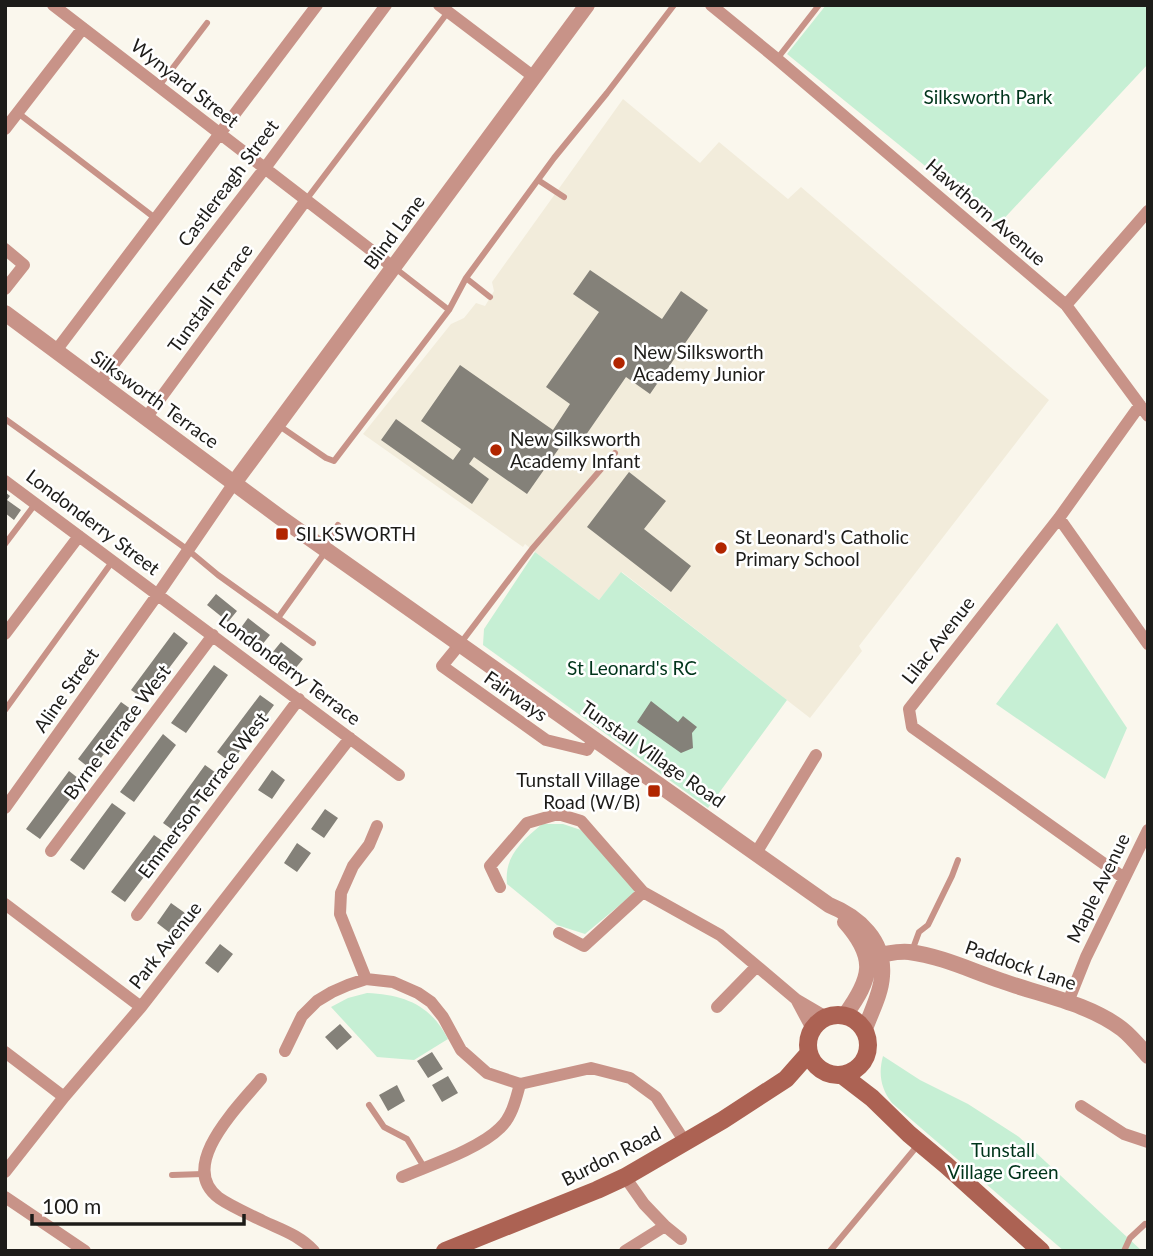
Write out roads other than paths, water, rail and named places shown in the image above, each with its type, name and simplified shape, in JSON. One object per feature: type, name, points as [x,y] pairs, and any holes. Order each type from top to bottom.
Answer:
[{"type":"main road","points":[[833,1074],[858,1069],[869,1046],[865,1029],[845,1015],[826,1017],[812,1029],[808,1041],[809,1053],[818,1068],[872,1098],[908,1134],[1041,1251]]},
{"type":"main road","name":"Burdon Road","points":[[445,1251],[625,1177],[786,1079],[809,1053]]},
{"type":"main road","points":[[864,1061],[872,1098]]},
{"type":"main road","name":"Burdon Road","points":[[786,1079],[806,1074],[833,1074]]},
{"type":"street","name":"Wynyard Street","points":[[54,5],[393,267]]},
{"type":"street","points":[[55,352],[317,5]]},
{"type":"street","name":"Castlereagh Street","points":[[99,383],[265,169],[386,5]]},
{"type":"street","name":"Blind Lane","points":[[233,483],[587,5]]},
{"type":"street","name":"Hawthorn Avenue","points":[[711,5],[1066,305],[1144,410]]},
{"type":"street","points":[[447,7],[534,77]]},
{"type":"street","points":[[5,129],[83,28]]},
{"type":"street","name":"Tunstall Terrace","points":[[146,418],[306,200]]},
{"type":"street","points":[[1066,305],[1148,211]]},
{"type":"street","points":[[5,250],[24,265],[5,289]]},
{"type":"street","name":"Silksworth Terrace","points":[[5,313],[281,518]]},
{"type":"street","name":"Lilac Avenue","points":[[1124,878],[912,727],[909,709],[1144,410]]},
{"type":"street","name":"Londonderry Street","points":[[5,481],[158,594]]},
{"type":"street","name":"Aline Street","points":[[5,808],[158,594],[233,483]]},
{"type":"street","name":"Tunstall Village Road","points":[[281,518],[848,916],[877,943],[873,957]]},
{"type":"street","points":[[1059,518],[1148,644]]},
{"type":"street","points":[[5,634],[79,536]]},
{"type":"street","name":"Londonderry Terrace","points":[[158,594],[399,775]]},
{"type":"street","name":"Byrne Terrace West","points":[[51,851],[213,635]]},
{"type":"street","name":"Fairways","points":[[460,643],[442,666],[546,740],[587,750],[595,738]]},
{"type":"street","name":"Emmerson Terrace West","points":[[138,915],[299,699]]},
{"type":"street","name":"Park Avenue","points":[[5,1172],[64,1097],[141,1007],[350,738]]},
{"type":"street","points":[[756,853],[816,755]]},
{"type":"street","points":[[500,887],[490,866],[527,823],[558,814],[581,821],[643,892],[720,935],[797,1000],[826,1017]]},
{"type":"street","points":[[366,979],[340,914],[341,893],[353,866],[369,845],[377,826]]},
{"type":"street","name":"Maple Avenue","points":[[1068,1002],[1086,957],[1148,830]]},
{"type":"street","points":[[559,933],[584,946],[643,892]]},
{"type":"street","points":[[5,904],[141,1007]]},
{"type":"street","name":"Paddock Lane","points":[[873,957],[911,952],[1068,1002],[1107,1019],[1122,1029],[1148,1056]]},
{"type":"street","points":[[845,1015],[857,999],[873,957]]},
{"type":"street","points":[[865,1029],[882,977],[873,957]]},
{"type":"street","points":[[717,1007],[756,967]]},
{"type":"street","points":[[285,1051],[302,1016],[317,1001],[366,979],[393,982],[431,1002],[443,1017],[461,1050],[487,1073],[520,1084],[591,1068],[630,1078],[656,1097],[685,1142]]},
{"type":"street","points":[[797,1000],[812,1029]]},
{"type":"street","points":[[5,1052],[64,1097]]},
{"type":"street","points":[[261,1079],[219,1132],[207,1153],[203,1174],[218,1197],[296,1235],[314,1251]]},
{"type":"street","points":[[402,1177],[479,1144],[501,1128],[513,1108],[520,1084]]},
{"type":"street","points":[[1081,1106],[1124,1134],[1148,1142]]},
{"type":"street","points":[[625,1177],[644,1204],[681,1239]]},
{"type":"street","points":[[5,1197],[82,1250]]},
{"type":"street","points":[[625,1251],[665,1226]]},
{"type":"lane","points":[[277,424],[334,461],[449,310],[466,278],[538,180],[674,5]]},
{"type":"lane","points":[[777,59],[819,5]]},
{"type":"lane","points":[[306,200],[447,7]]},
{"type":"lane","points":[[159,86],[208,23]]},
{"type":"lane","points":[[18,113],[156,219]]},
{"type":"lane","points":[[538,180],[564,197]]},
{"type":"lane","points":[[393,267],[449,310]]},
{"type":"lane","points":[[466,278],[491,297]]},
{"type":"lane","points":[[5,419],[313,643]]},
{"type":"lane","points":[[460,643],[531,549],[615,453]]},
{"type":"lane","points":[[5,544],[36,503]]},
{"type":"lane","points":[[278,618],[338,525]]},
{"type":"lane","points":[[5,710],[113,561]]},
{"type":"lane","points":[[911,952],[919,932],[928,925],[958,860]]},
{"type":"lane","points":[[369,1105],[384,1127],[407,1139],[424,1168]]},
{"type":"lane","points":[[830,1251],[920,1143]]},
{"type":"lane","points":[[172,1175],[203,1174]]},
{"type":"lane","points":[[1124,1251],[1130,1238],[1145,1224]]},
{"type":"place","name":"New Silksworth Academy Junior","points":[[619,363]]},
{"type":"place","name":"New Silksworth Academy Infant","points":[[496,450]]},
{"type":"place","name":"SILKSWORTH","points":[[282,534]]},
{"type":"place","name":"St Leonard's Catholic Primary School","points":[[721,548]]},
{"type":"place","name":"Tunstall Village Road (W/B)","points":[[654,791]]},
{"type":"park label","name":"Silksworth Park","points":[[988,97]]},
{"type":"park label","name":"St Leonard's RC","points":[[632,668]]},
{"type":"park label","name":"Tunstall Village Green","points":[[1003,1161]]}]
